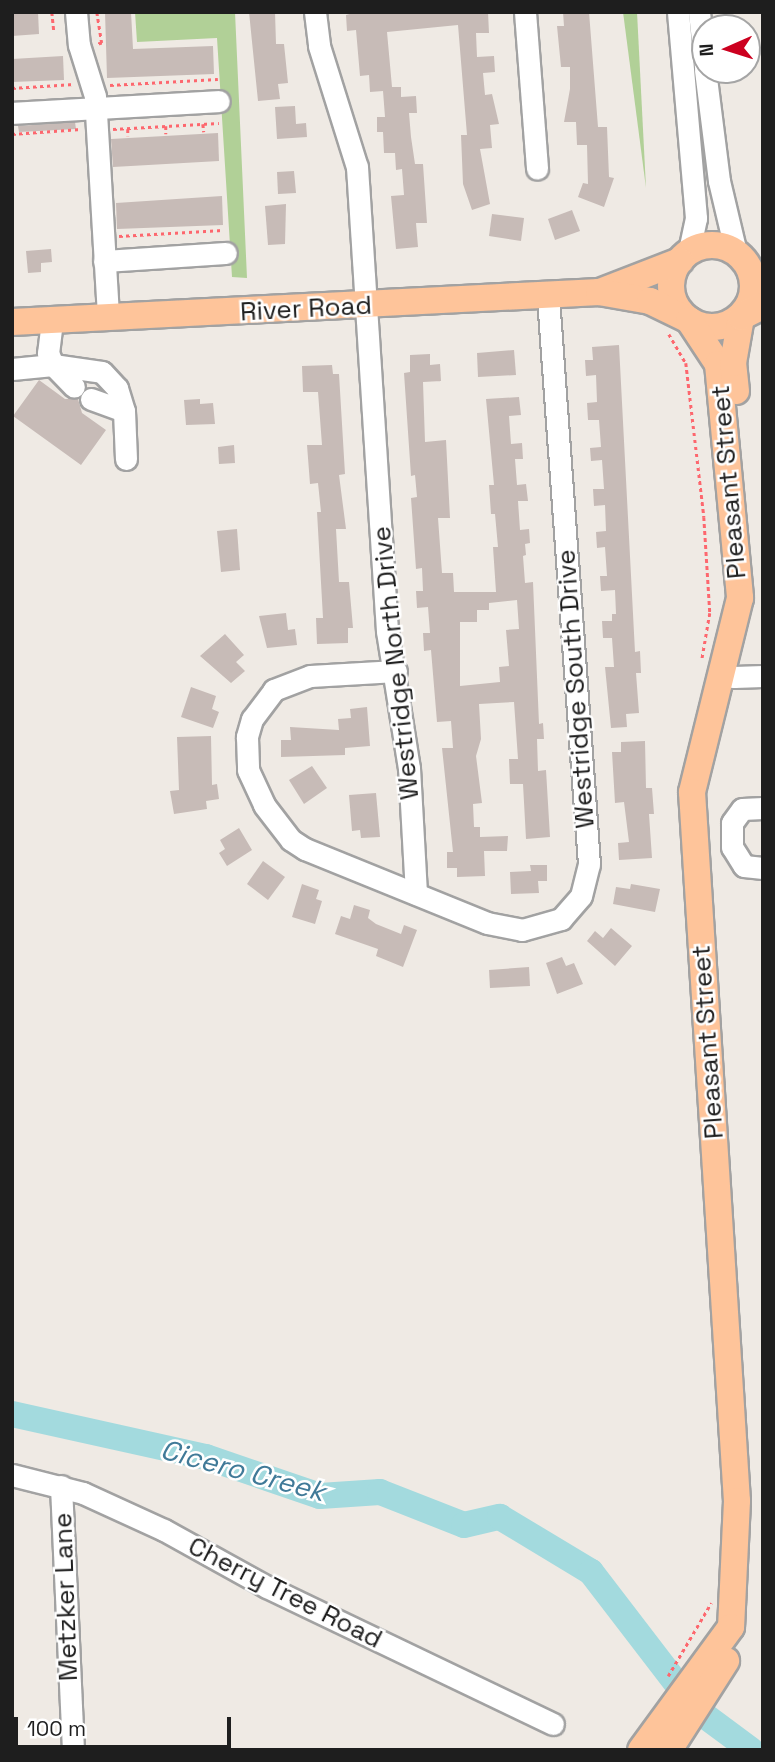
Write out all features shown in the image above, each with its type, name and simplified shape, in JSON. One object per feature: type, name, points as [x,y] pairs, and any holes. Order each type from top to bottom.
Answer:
[{"type":"main road","points":[[715,245],[749,262],[753,292],[752,311],[715,328],[689,320],[673,299],[673,272],[685,256],[715,245]]},
{"type":"main road","name":"River Road","points":[[599,292],[685,256]]},
{"type":"main road","name":"River Road","points":[[12,323],[369,307],[599,292],[650,301],[689,320]]},
{"type":"main road","name":"Pleasant Street","points":[[659,1745],[738,1629],[737,1501],[692,792],[728,674],[755,599],[733,363],[752,311]]},
{"type":"main road","name":"Pleasant Street","points":[[689,320],[718,364],[740,598],[728,674]]},
{"type":"street","points":[[76,12],[96,108],[108,318]]},
{"type":"street","name":"Westridge North Drive","points":[[315,12],[319,46],[357,167],[369,307],[387,631],[396,671],[409,768],[416,894]]},
{"type":"street","points":[[525,12],[537,169]]},
{"type":"street","points":[[678,12],[696,218],[685,256]]},
{"type":"street","points":[[707,84],[719,181],[749,262]]},
{"type":"street","points":[[12,113],[219,101]]},
{"type":"street","points":[[104,261],[226,253]]},
{"type":"street","name":"Westridge South Drive","points":[[396,671],[310,676],[275,690],[252,719],[247,752],[254,785],[291,840],[487,923],[522,930],[561,919],[581,896],[587,881],[548,297]]},
{"type":"street","points":[[52,321],[48,353],[53,365],[83,393],[124,411]]},
{"type":"street","points":[[12,369],[53,365],[102,372],[117,388],[124,411],[126,459]]},
{"type":"street","points":[[728,674],[763,676]]},
{"type":"street","points":[[763,808],[742,809],[732,822],[732,847],[744,866],[763,868]]},
{"type":"street","name":"Cherry Tree Road","points":[[12,1475],[61,1486],[163,1530],[267,1587],[552,1724]]},
{"type":"street","name":"Metzker Lane","points":[[61,1486],[73,1750]]},
{"type":"path","points":[[52,12],[54,32]]},
{"type":"path","points":[[90,47],[102,43],[97,12]]},
{"type":"path","points":[[163,77],[163,82]]},
{"type":"path","points":[[125,78],[126,84]]},
{"type":"path","points":[[104,86],[200,78],[218,79]]},
{"type":"path","points":[[12,88],[26,85],[85,84]]},
{"type":"path","points":[[107,130],[219,123]]},
{"type":"path","points":[[203,124],[204,132]]},
{"type":"path","points":[[166,126],[166,134]]},
{"type":"path","points":[[12,134],[88,129]]},
{"type":"path","points":[[128,129],[128,136]]},
{"type":"path","points":[[134,230],[135,236]]},
{"type":"path","points":[[113,237],[172,231],[223,230]]},
{"type":"path","points":[[663,1686],[697,1627]]},
{"type":"green space","points":[[135,12],[235,12],[247,278],[232,277],[217,38],[137,42]]},
{"type":"green space","points":[[623,12],[637,12],[646,188]]},
{"type":"building","points":[[12,12],[38,12],[39,34],[12,36]]},
{"type":"building","points":[[105,12],[131,12],[133,49],[213,46],[214,74],[107,78]]},
{"type":"building","points":[[249,12],[275,12],[276,44],[284,44],[288,83],[278,84],[280,99],[258,101]]},
{"type":"building","points":[[357,12],[488,12],[489,33],[476,33],[477,57],[494,56],[495,72],[483,73],[485,95],[492,94],[499,124],[490,125],[492,148],[480,149],[490,204],[472,210],[463,184],[461,135],[467,135],[458,25],[387,32],[392,87],[401,87],[401,97],[416,96],[417,113],[409,113],[411,137],[415,164],[423,164],[427,223],[416,223],[418,247],[396,249],[391,196],[404,195],[402,169],[396,170],[395,153],[384,153],[383,132],[377,132],[377,117],[385,117],[383,91],[370,92],[369,75],[360,76],[356,30],[347,31],[346,15]]},
{"type":"building","points":[[563,12],[589,12],[598,127],[607,127],[609,177],[614,178],[604,207],[578,197],[583,183],[588,184],[587,145],[577,145],[576,122],[564,122],[570,89],[570,67],[561,67],[557,26],[564,26]]},
{"type":"building","points":[[63,56],[64,80],[12,82],[12,59]]},
{"type":"building","points":[[295,106],[296,124],[306,123],[307,137],[277,139],[275,107]]},
{"type":"building","points":[[75,122],[76,129],[19,132],[18,126]]},
{"type":"building","points":[[218,133],[219,161],[113,167],[111,139]]},
{"type":"building","points":[[294,171],[296,193],[278,194],[277,172]]},
{"type":"building","points":[[222,196],[223,225],[117,229],[116,203]]},
{"type":"building","points":[[286,204],[285,244],[268,245],[265,206]]},
{"type":"building","points":[[572,210],[580,231],[555,240],[548,219]]},
{"type":"building","points":[[492,214],[524,218],[521,241],[489,236]]},
{"type":"building","points":[[51,249],[52,262],[41,263],[41,272],[28,273],[26,251]]},
{"type":"building","points":[[619,345],[635,652],[640,651],[641,673],[636,673],[639,713],[626,714],[627,727],[611,728],[605,667],[614,667],[612,638],[603,638],[602,621],[612,621],[612,614],[616,614],[615,590],[601,591],[600,576],[607,576],[605,547],[597,548],[596,532],[606,531],[605,505],[594,506],[593,489],[604,489],[602,460],[591,461],[590,448],[601,447],[599,420],[588,420],[587,403],[597,402],[596,375],[586,376],[585,360],[593,360],[592,347]]},
{"type":"building","points":[[514,350],[516,375],[478,377],[477,353]]},
{"type":"building","points":[[430,354],[430,365],[440,364],[441,381],[423,382],[425,442],[446,440],[450,518],[438,518],[442,573],[453,573],[454,592],[496,592],[493,547],[498,547],[495,514],[491,514],[489,485],[494,485],[486,399],[519,397],[521,415],[509,416],[511,444],[522,443],[523,459],[515,459],[517,485],[526,484],[528,501],[518,501],[520,530],[529,529],[530,543],[525,544],[526,555],[523,556],[525,583],[533,582],[539,724],[543,723],[544,739],[537,739],[538,771],[546,770],[550,837],[526,839],[523,784],[510,784],[509,759],[518,759],[514,702],[479,704],[481,739],[476,756],[482,803],[473,804],[474,827],[480,827],[480,837],[508,836],[507,851],[484,851],[485,876],[457,877],[457,868],[447,868],[447,852],[453,852],[442,748],[453,748],[451,721],[437,722],[431,650],[424,651],[423,633],[430,633],[428,607],[417,608],[416,591],[423,591],[422,568],[416,569],[411,498],[417,497],[415,475],[411,476],[404,373],[410,372],[410,355]],"holes":[[[517,600],[519,629],[506,630],[509,666],[499,667],[500,682],[460,686],[460,622],[477,622],[477,610],[489,610],[489,603]]]},
{"type":"building","points":[[332,365],[333,374],[339,374],[345,474],[339,475],[346,529],[336,529],[339,582],[349,582],[353,628],[348,628],[348,643],[317,644],[316,618],[323,618],[317,512],[321,512],[318,483],[310,484],[307,445],[322,445],[318,392],[303,392],[302,366]]},
{"type":"building","points":[[39,380],[65,399],[78,399],[82,413],[106,430],[81,465],[13,416]]},
{"type":"building","points":[[200,399],[200,404],[213,403],[215,424],[186,425],[184,400]]},
{"type":"building","points":[[234,445],[235,463],[219,464],[218,447]]},
{"type":"building","points":[[237,529],[240,570],[221,572],[217,531]]},
{"type":"building","points":[[286,613],[288,630],[295,629],[297,645],[267,648],[259,616]]},
{"type":"building","points":[[225,634],[244,655],[236,662],[245,671],[231,683],[200,656]]},
{"type":"building","points":[[191,687],[216,696],[212,709],[219,712],[213,728],[181,717]]},
{"type":"building","points":[[367,707],[370,746],[345,748],[345,755],[281,757],[281,740],[291,740],[290,727],[339,730],[338,719],[351,718],[350,709]]},
{"type":"building","points":[[211,736],[212,785],[217,784],[219,799],[206,801],[207,809],[174,814],[170,791],[179,790],[177,737]]},
{"type":"building","points":[[645,741],[646,788],[652,788],[654,814],[649,814],[652,858],[619,860],[618,843],[629,842],[624,802],[615,803],[612,752],[621,752],[621,742]]},
{"type":"building","points":[[312,766],[327,788],[304,804],[289,780]]},
{"type":"building","points":[[376,793],[380,837],[361,838],[360,830],[352,831],[349,795]]},
{"type":"building","points":[[239,828],[252,850],[227,866],[219,853],[225,849],[220,840]]},
{"type":"building","points":[[263,861],[285,877],[268,900],[247,884]]},
{"type":"building","points":[[530,865],[547,865],[547,881],[538,881],[539,893],[511,894],[510,872],[531,871]]},
{"type":"building","points":[[302,884],[319,890],[316,899],[322,901],[315,924],[292,917]]},
{"type":"building","points":[[631,884],[660,889],[655,912],[613,904],[616,887],[630,889]]},
{"type":"building","points":[[354,905],[370,910],[368,918],[376,924],[401,934],[404,925],[417,930],[403,967],[376,956],[378,949],[335,934],[341,916],[350,919]]},
{"type":"building","points":[[611,928],[632,946],[615,966],[587,941],[595,931],[603,938]]},
{"type":"building","points":[[562,957],[566,966],[574,963],[583,984],[557,994],[546,963]]},
{"type":"building","points":[[529,967],[530,986],[490,988],[489,970]]},
{"type":"waterway","name":"Cicero Creek","points":[[12,1414],[206,1457],[320,1496],[380,1492],[464,1525],[500,1517],[591,1572],[697,1710],[751,1750]]}]
